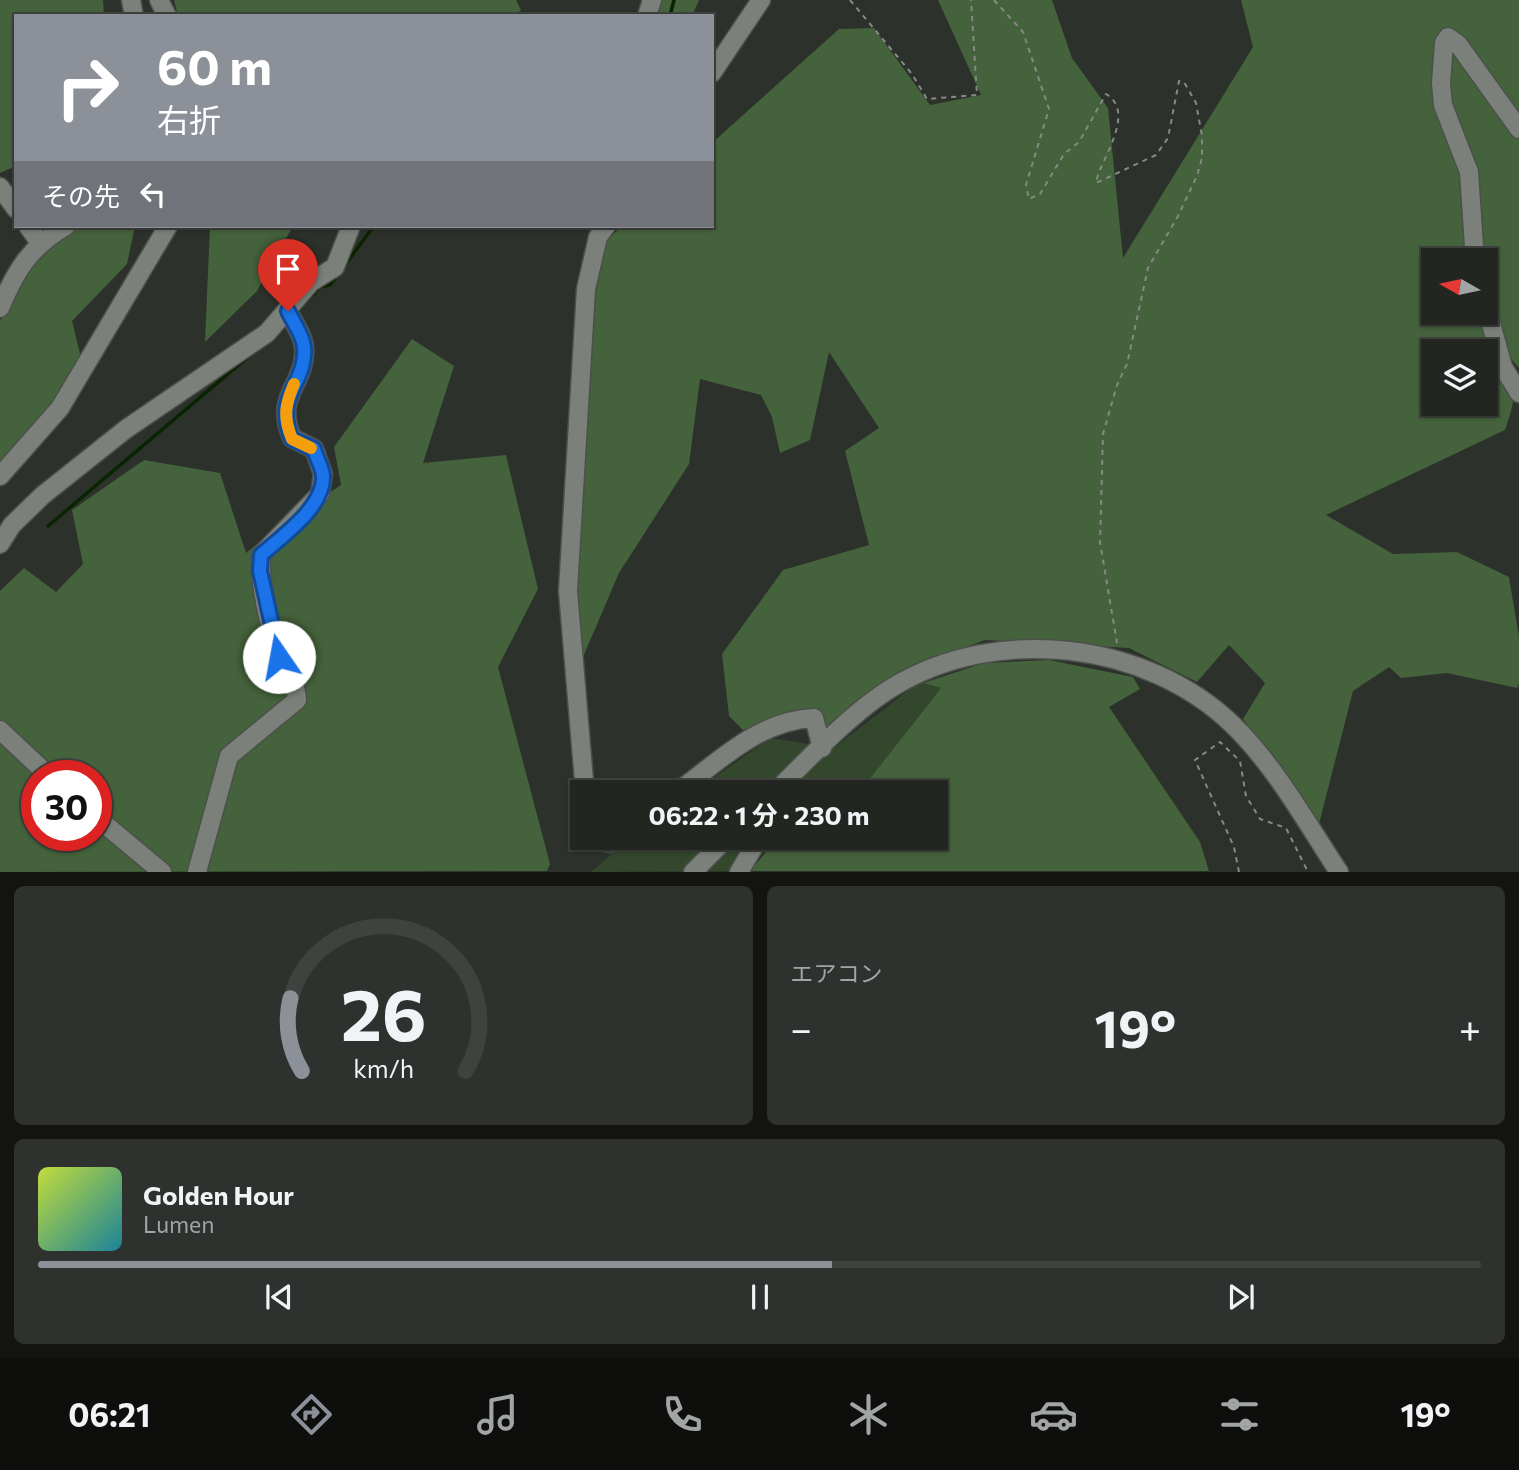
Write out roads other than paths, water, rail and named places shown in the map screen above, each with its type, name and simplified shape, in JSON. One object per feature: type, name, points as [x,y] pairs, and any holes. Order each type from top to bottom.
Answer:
[{"type":"street","points":[[714,69],[761,0]]},
{"type":"street","points":[[1474,248],[1469,172],[1443,105],[1441,83],[1444,43],[1448,37],[1458,44],[1519,129]]},
{"type":"street","points":[[0,187],[14,206]]},
{"type":"street","points":[[29,228],[40,243]]},
{"type":"street","points":[[0,308],[15,272],[40,243],[63,228]]},
{"type":"street","points":[[0,476],[60,408],[167,228]]},
{"type":"street","points":[[0,544],[12,525],[43,495],[126,429],[242,352],[290,316],[310,282],[335,267],[350,228]]},
{"type":"street","points":[[584,780],[568,591],[586,289],[598,237],[605,228]]},
{"type":"street","points":[[197,872],[229,756],[297,699],[296,684],[279,657],[260,571],[261,555],[308,511],[320,494],[323,474],[314,449],[292,439],[285,423],[285,406],[304,358],[304,344],[290,316]]},
{"type":"street","points":[[1492,326],[1503,367],[1519,393]]},
{"type":"street","points":[[788,780],[884,693],[946,664],[1021,649],[1059,650],[1120,660],[1182,687],[1233,725],[1264,758],[1339,872]]},
{"type":"street","points":[[693,780],[747,740],[789,721],[814,718],[822,748]]},
{"type":"street","points":[[0,730],[32,760]]},
{"type":"street","points":[[112,830],[162,872]]},
{"type":"street","points":[[694,872],[715,850]]},
{"type":"street","points":[[739,872],[752,850]]},
{"type":"waterway","points":[[670,14],[674,0]]},
{"type":"waterway","points":[[305,302],[320,287],[330,285],[373,228]]},
{"type":"waterway","points":[[48,526],[255,351]]}]
